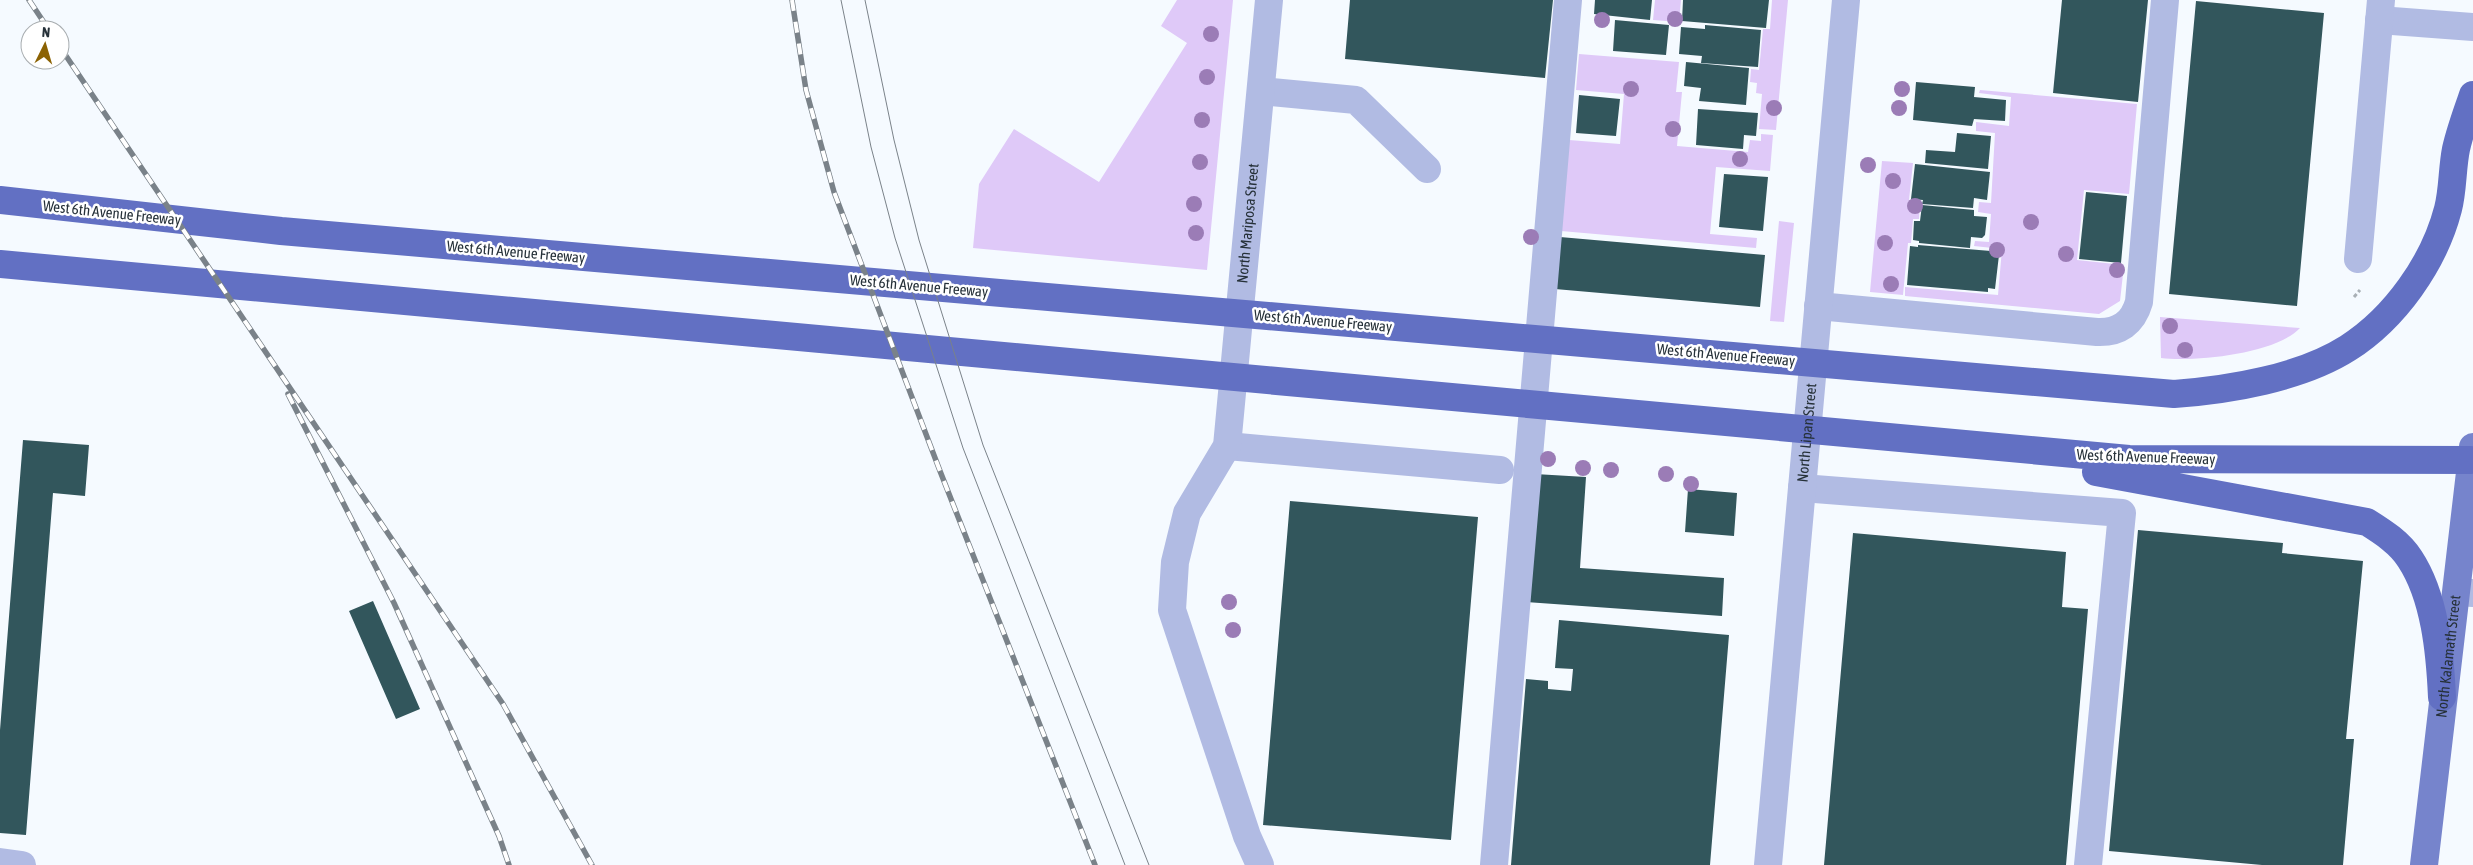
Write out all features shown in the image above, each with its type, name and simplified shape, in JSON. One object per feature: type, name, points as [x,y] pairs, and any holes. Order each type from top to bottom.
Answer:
[{"type":"highway","name":"West 6th Avenue Freeway","points":[[0,200],[281,232],[2174,394],[2214,391],[2286,375],[2348,348],[2371,330],[2400,301],[2434,246],[2448,208],[2456,148],[2473,95]]},
{"type":"highway","name":"West 6th Avenue Freeway","points":[[0,264],[2129,459],[2472,456]]},
{"type":"highway","points":[[0,276],[127,277]]},
{"type":"highway","points":[[1927,441],[2367,522],[2389,536],[2410,559],[2421,583],[2432,616],[2439,647],[2442,697]]},
{"type":"main road","name":"North Kalamath Street","points":[[2424,865],[2442,697],[2465,593],[2472,456]]},
{"type":"street","name":"North Mariposa Street","points":[[1226,446],[1269,0]]},
{"type":"street","points":[[1494,865],[1568,0]]},
{"type":"street","name":"North Lipan Street","points":[[1768,865],[1846,0]]},
{"type":"street","points":[[1818,306],[2097,332],[2120,329],[2129,322],[2136,313],[2139,302],[2165,0]]},
{"type":"street","points":[[2363,271],[2380,10],[2473,27]]},
{"type":"street","points":[[1261,91],[1356,100],[1428,169]]},
{"type":"street","points":[[1240,303],[1814,353]]},
{"type":"street","points":[[1260,865],[1247,836],[1172,610],[1175,562],[1187,513],[1226,446],[1500,470]]},
{"type":"street","points":[[1802,488],[2122,514],[2088,865]]},
{"type":"street","points":[[0,862],[22,865]]},
{"type":"path","points":[[2354,297],[2363,271]]},
{"type":"shaded area","points":[[1177,0],[1233,0],[1207,270],[973,248],[979,184],[1014,129],[1099,182],[1187,43],[1161,26]]},
{"type":"shaded area","points":[[1655,0],[1681,0],[1679,22],[1653,20]]},
{"type":"shaded area","points":[[1772,0],[1788,0],[1776,130],[1759,129],[1762,94],[1756,93],[1757,83],[1750,82],[1751,69],[1759,70],[1763,29],[1770,29]]},
{"type":"shaded area","points":[[1579,54],[1679,62],[1676,92],[1682,92],[1677,146],[1748,152],[1750,140],[1761,141],[1761,134],[1773,135],[1770,171],[1716,167],[1710,234],[1757,238],[1756,248],[1561,231],[1569,140],[1620,144],[1624,94],[1576,90]]},
{"type":"shaded area","points":[[1980,90],[2137,104],[2129,194],[2084,190],[2077,260],[2124,265],[2120,301],[2099,314],[1905,296],[1905,287],[1998,295],[2002,249],[1974,246],[1975,241],[1989,242],[1991,214],[1978,212],[1979,202],[1991,203],[1995,133],[1976,131],[1976,122],[2009,126],[2011,97],[1979,93]]},
{"type":"shaded area","points":[[1882,161],[1913,163],[1909,200],[1920,201],[1919,219],[1913,219],[1911,243],[1908,243],[1903,295],[1870,292]]},
{"type":"shaded area","points":[[1779,221],[1794,223],[1784,322],[1770,321]]},
{"type":"shaded area","points":[[2160,317],[2300,328],[2289,337],[2254,350],[2194,359],[2161,358]]},
{"type":"building","points":[[1350,0],[1553,0],[1545,78],[1345,59]]},
{"type":"building","points":[[1595,0],[1652,0],[1650,20],[1594,14]]},
{"type":"building","points":[[1683,0],[1769,0],[1766,28],[1682,21]]},
{"type":"building","points":[[2062,0],[2148,0],[2138,102],[2053,93]]},
{"type":"building","points":[[2196,1],[2324,13],[2297,306],[2169,294]]},
{"type":"building","points":[[1615,20],[1669,25],[1666,55],[1613,51]]},
{"type":"building","points":[[1705,25],[1761,30],[1758,67],[1701,63],[1702,56],[1679,54],[1681,27],[1705,29]]},
{"type":"building","points":[[1686,62],[1749,68],[1746,105],[1699,101],[1701,88],[1684,86]]},
{"type":"building","points":[[1916,82],[1975,87],[1974,97],[2006,100],[2005,121],[1974,119],[1972,126],[1913,120]]},
{"type":"building","points":[[1579,95],[1620,99],[1616,136],[1576,133]]},
{"type":"building","points":[[1698,109],[1758,113],[1756,136],[1744,135],[1743,149],[1696,145]]},
{"type":"building","points":[[1957,133],[1991,136],[1988,169],[1925,163],[1926,150],[1955,152]]},
{"type":"building","points":[[1915,164],[1990,172],[1987,200],[1974,198],[1973,208],[1922,204],[1923,200],[1911,199]]},
{"type":"building","points":[[1724,174],[1768,177],[1763,231],[1719,227]]},
{"type":"building","points":[[2086,192],[2127,196],[2121,263],[2079,259]]},
{"type":"building","points":[[1922,205],[1974,210],[1974,216],[1987,217],[1985,235],[1982,238],[1971,237],[1970,248],[1919,243],[1919,241],[1913,240],[1914,221],[1920,221]]},
{"type":"building","points":[[1560,237],[1765,255],[1760,307],[1555,289]]},
{"type":"building","points":[[1918,245],[1991,251],[1991,254],[1999,255],[1995,289],[1988,288],[1988,292],[1907,285],[1910,246],[1918,247]]},
{"type":"building","points":[[23,440],[89,445],[85,496],[53,493],[26,835],[0,833],[0,730]]},
{"type":"building","points":[[1535,474],[1586,477],[1580,568],[1724,578],[1722,616],[1526,602]]},
{"type":"building","points":[[1688,489],[1737,493],[1734,536],[1685,532]]},
{"type":"building","points":[[1290,501],[1478,517],[1451,840],[1263,825]]},
{"type":"building","points":[[2138,530],[2283,543],[2282,553],[2363,561],[2346,739],[2354,739],[2343,865],[2262,865],[2109,851]]},
{"type":"building","points":[[1853,533],[2066,552],[2062,607],[2088,609],[2066,865],[1824,865]]},
{"type":"building","points":[[373,601],[420,709],[396,719],[349,611]]},
{"type":"building","points":[[1559,620],[1729,635],[1710,865],[1511,865],[1526,679],[1548,681],[1548,689],[1571,691],[1573,669],[1555,668]]},
{"type":"tram line","points":[[841,0],[871,147],[895,238],[963,448],[1125,865]]},
{"type":"tram line","points":[[865,0],[894,140],[919,240],[983,445],[1149,865]]},
{"type":"railway","points":[[29,0],[42,20]]},
{"type":"railway","points":[[792,0],[806,90],[834,192],[940,471],[1095,865]]},
{"type":"railway","points":[[70,62],[503,704],[592,865]]},
{"type":"railway","points":[[288,394],[394,603],[499,836],[509,865]]}]
